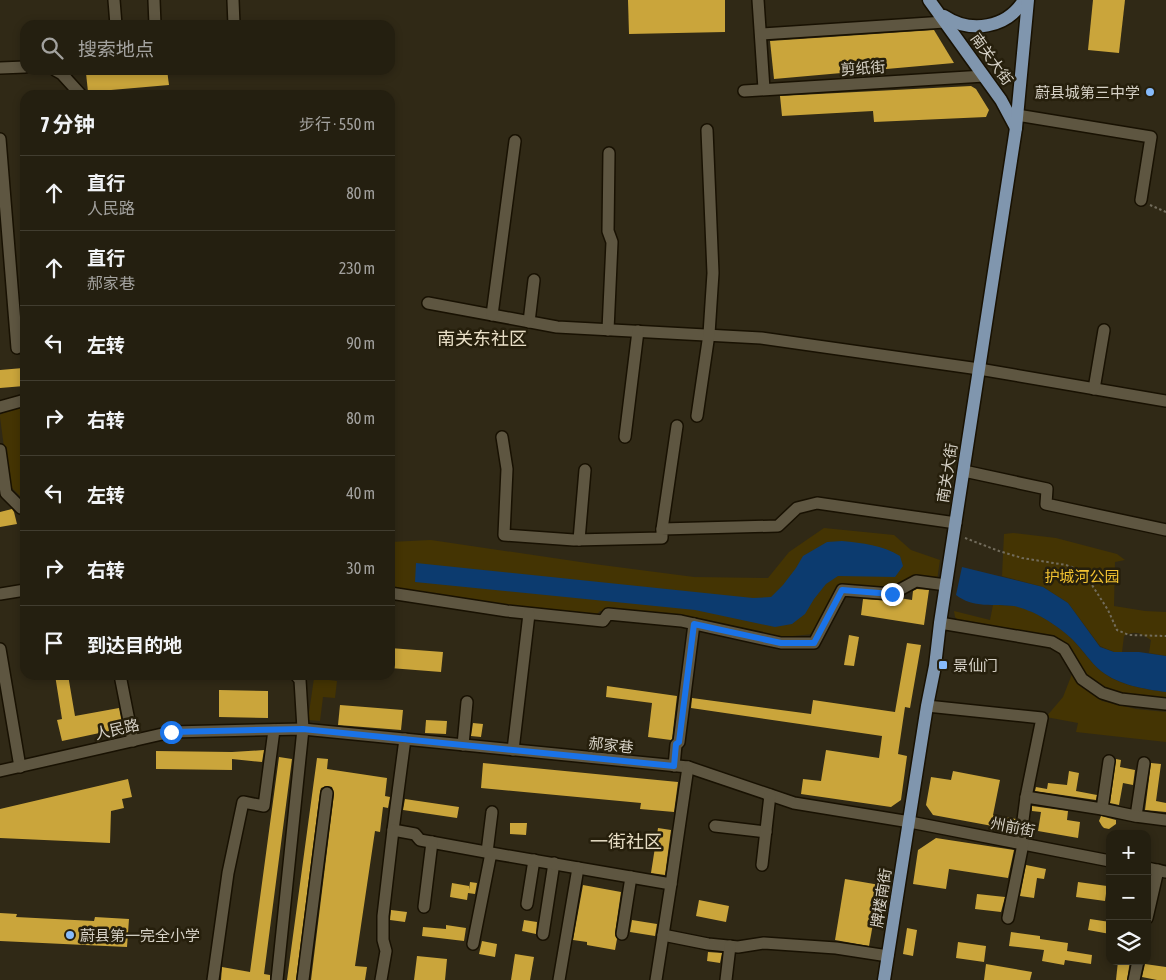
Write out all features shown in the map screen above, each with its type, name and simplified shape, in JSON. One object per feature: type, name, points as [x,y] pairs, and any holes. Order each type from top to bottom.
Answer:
[{"type":"main road","name":"南关大街","points":[[929,0],[1017,122]]},
{"type":"main road","name":"南关大街","points":[[938,11],[953,22],[970,27],[988,26],[1005,19],[1019,8],[1024,0]]},
{"type":"main road","name":"南关大街","points":[[910,822],[1017,122],[1028,0]]},
{"type":"main road","name":"牌楼南街","points":[[884,980],[910,822]]},
{"type":"street","points":[[114,0],[116,20]]},
{"type":"street","points":[[154,0],[155,20]]},
{"type":"street","points":[[233,0],[234,20]]},
{"type":"street","points":[[758,0],[764,89]]},
{"type":"street","points":[[761,34],[946,22]]},
{"type":"street","points":[[0,68],[20,66]]},
{"type":"street","points":[[63,75],[76,90]]},
{"type":"street","name":"剪纸街","points":[[744,90],[984,76]]},
{"type":"street","points":[[1017,122],[1151,136],[1141,200]]},
{"type":"street","points":[[697,416],[709,334],[713,273],[707,130]]},
{"type":"street","points":[[0,138],[17,348]]},
{"type":"street","points":[[492,315],[515,141]]},
{"type":"street","points":[[608,330],[612,242],[608,231],[609,153]]},
{"type":"street","points":[[529,322],[534,280]]},
{"type":"street","points":[[428,303],[557,328],[761,338],[979,369],[1166,401]]},
{"type":"street","points":[[1094,388],[1104,330]]},
{"type":"street","points":[[625,437],[638,331]]},
{"type":"street","points":[[0,407],[20,401]]},
{"type":"street","points":[[502,437],[507,469],[504,536],[579,540],[662,538],[677,426]]},
{"type":"street","points":[[0,450],[6,493],[20,507]]},
{"type":"street","points":[[579,540],[586,470]]},
{"type":"street","points":[[964,471],[1047,489],[1046,504],[1166,530]]},
{"type":"street","points":[[662,529],[778,526],[797,508],[817,503],[955,528]]},
{"type":"street","points":[[395,594],[529,614],[602,621],[608,614],[681,621],[781,643],[814,643],[842,590],[892,594],[916,581],[946,585]]},
{"type":"street","points":[[0,594],[20,591]]},
{"type":"street","points":[[513,750],[529,614]]},
{"type":"street","points":[[940,623],[1052,642],[1064,649],[1082,678],[1102,693],[1121,699],[1166,704]]},
{"type":"street","points":[[674,766],[676,744],[679,742],[694,624]]},
{"type":"street","points":[[0,648],[20,767]]},
{"type":"street","points":[[121,680],[133,741]]},
{"type":"street","points":[[277,980],[303,729],[300,680]]},
{"type":"street","points":[[463,745],[467,702]]},
{"type":"street","points":[[927,706],[1042,718],[1026,796],[1021,844],[1008,918]]},
{"type":"street","name":"郝家巷","points":[[303,729],[688,768],[794,803],[910,822]]},
{"type":"street","name":"人民路","points":[[0,771],[171,732],[303,729]]},
{"type":"street","points":[[213,980],[228,873],[243,802],[264,806],[274,730]]},
{"type":"street","points":[[381,980],[386,951],[383,940],[383,916],[405,739]]},
{"type":"street","points":[[1102,809],[1109,761]]},
{"type":"street","points":[[1136,816],[1144,763]]},
{"type":"street","points":[[656,980],[688,768]]},
{"type":"street","points":[[304,980],[327,793]]},
{"type":"street","points":[[762,865],[770,795]]},
{"type":"street","points":[[1026,796],[1166,820]]},
{"type":"street","points":[[473,944],[489,852],[492,812]]},
{"type":"street","name":"州前街","points":[[910,822],[1106,860]]},
{"type":"street","points":[[715,826],[766,832]]},
{"type":"street","points":[[393,830],[415,834],[420,840],[671,884]]},
{"type":"street","points":[[424,908],[432,842]]},
{"type":"street","points":[[527,904],[534,860]]},
{"type":"street","points":[[543,934],[554,864]]},
{"type":"street","points":[[559,980],[578,868]]},
{"type":"street","points":[[1151,899],[1157,870]]},
{"type":"street","points":[[622,934],[631,877]]},
{"type":"street","points":[[663,935],[708,944],[738,947],[764,942],[836,948],[888,956]]},
{"type":"street","points":[[726,980],[730,946]]},
{"type":"street","points":[[1134,980],[1137,965]]},
{"type":"path","points":[[1141,200],[1166,212]]},
{"type":"path","points":[[955,528],[999,551],[1014,556],[1066,565],[1083,572],[1108,610],[1117,630],[1129,635],[1166,636]]},
{"type":"green space","points":[[20,407],[20,496],[9,485],[0,415],[7,410]]},
{"type":"green space","points":[[824,528],[894,535],[911,550],[940,560],[937,580],[911,577],[895,588],[844,584],[813,634],[783,637],[757,634],[691,620],[600,611],[594,617],[493,606],[395,590],[395,542],[431,540],[694,577],[768,578],[789,552]]},
{"type":"green space","name":"护城河公园","points":[[1013,533],[1056,538],[1117,554],[1125,560],[1115,562],[1114,606],[1166,612],[1166,656],[1149,653],[1151,640],[1138,633],[1124,636],[1122,652],[1114,652],[1100,646],[1068,603],[1043,587],[1002,576],[1004,534]]},
{"type":"green space","name":"护城河公园","points":[[993,605],[1016,606],[1038,615],[1067,634],[1090,660],[1108,676],[1132,686],[1166,692],[1166,701],[1121,695],[1108,691],[1088,678],[1062,643],[959,621],[955,617],[954,611],[990,620]]},
{"type":"green space","points":[[1072,674],[1102,701],[1136,709],[1166,712],[1166,742],[1076,732],[1078,723],[1046,717],[1063,697]]},
{"type":"green space","points":[[314,680],[337,681],[335,698],[323,697],[320,721],[308,720]]},
{"type":"water","points":[[842,541],[886,549],[900,556],[903,566],[895,577],[838,576],[826,584],[805,614],[792,624],[775,627],[695,610],[415,582],[416,563],[753,598],[771,597],[783,585],[803,556],[827,542]]},
{"type":"water","points":[[962,567],[1043,587],[1068,603],[1100,647],[1114,652],[1139,652],[1166,656],[1166,692],[1132,686],[1108,676],[1097,668],[1069,636],[1054,624],[1032,612],[1014,606],[976,604],[962,599],[956,595]]},
{"type":"building","points":[[628,0],[725,0],[725,32],[629,34]]},
{"type":"building","points":[[1093,0],[1125,0],[1119,53],[1088,50]]},
{"type":"building","points":[[934,30],[954,63],[774,79],[770,41]]},
{"type":"building","points":[[86,75],[168,75],[169,85],[111,90],[88,90]]},
{"type":"building","points":[[971,86],[976,89],[989,110],[986,117],[874,122],[873,111],[782,116],[780,96]]},
{"type":"building","points":[[20,368],[20,386],[0,388],[0,370]]},
{"type":"building","points":[[12,509],[17,524],[0,527],[0,512]]},
{"type":"building","points":[[917,589],[929,590],[924,625],[861,615],[863,599],[891,601],[899,598],[912,600],[913,591]]},
{"type":"building","points":[[849,635],[859,637],[854,666],[844,665]]},
{"type":"building","points":[[907,643],[921,645],[910,708],[905,707],[898,754],[907,756],[901,800],[891,807],[801,794],[803,779],[821,781],[826,750],[879,758],[882,736],[691,708],[692,698],[811,714],[813,700],[895,712]]},
{"type":"building","points":[[395,648],[443,652],[441,672],[395,668]]},
{"type":"building","points":[[56,680],[69,680],[75,716],[119,708],[123,728],[62,741],[57,720],[62,719]]},
{"type":"building","points":[[607,686],[677,696],[672,739],[648,737],[652,703],[606,697]]},
{"type":"building","points":[[219,690],[268,691],[268,718],[219,717]]},
{"type":"building","points":[[340,705],[403,710],[401,730],[338,725]]},
{"type":"building","points":[[426,720],[447,721],[446,734],[425,733]]},
{"type":"building","points":[[473,723],[483,724],[481,737],[471,736]]},
{"type":"building","points":[[264,750],[262,762],[232,759],[232,770],[156,769],[156,751],[232,752]]},
{"type":"building","points":[[279,757],[292,759],[264,974],[270,975],[270,980],[221,980],[222,967],[250,972]]},
{"type":"building","points":[[317,758],[328,759],[327,769],[387,778],[385,796],[390,797],[388,808],[383,807],[380,832],[375,831],[355,966],[367,967],[365,980],[311,980],[334,794],[332,787],[327,786],[321,788],[320,792],[296,980],[287,980]]},
{"type":"building","points":[[1116,759],[1121,760],[1120,767],[1135,770],[1133,785],[1123,783],[1119,805],[1110,803]]},
{"type":"building","points":[[483,763],[678,782],[674,812],[640,809],[641,803],[481,788]]},
{"type":"building","points":[[1151,763],[1161,764],[1156,801],[1166,803],[1166,812],[1145,810]]},
{"type":"building","points":[[953,771],[1000,780],[993,815],[1016,819],[1014,830],[933,815],[926,805],[931,777],[951,780]]},
{"type":"building","points":[[1069,771],[1079,773],[1076,791],[1097,795],[1096,800],[1035,791],[1036,787],[1047,789],[1048,783],[1067,785]]},
{"type":"building","points":[[128,779],[132,797],[122,799],[124,808],[111,811],[110,843],[0,838],[0,809]]},
{"type":"building","points":[[405,799],[459,807],[457,818],[403,810]]},
{"type":"building","points":[[1032,806],[1068,811],[1067,820],[1080,822],[1078,838],[1038,831],[1041,812],[1032,811]]},
{"type":"building","points":[[1101,816],[1116,820],[1116,824],[1109,829],[1104,828],[1099,821]]},
{"type":"building","points":[[510,823],[527,823],[526,835],[510,834]]},
{"type":"building","points":[[658,828],[671,830],[665,875],[651,873]]},
{"type":"building","points":[[936,838],[1014,850],[1008,878],[949,869],[946,889],[913,884],[918,850]]},
{"type":"building","points":[[1026,865],[1046,869],[1044,879],[1037,878],[1034,898],[1020,896]]},
{"type":"building","points":[[845,879],[880,885],[869,946],[835,940]]},
{"type":"building","points":[[470,882],[477,883],[475,894],[468,893],[467,900],[450,897],[452,883],[469,886],[469,890]]},
{"type":"building","points":[[1078,882],[1106,886],[1105,901],[1076,897]]},
{"type":"building","points":[[583,885],[621,892],[615,933],[617,939],[615,950],[587,945],[587,942],[573,940]]},
{"type":"building","points":[[977,894],[1005,897],[1001,912],[975,909]]},
{"type":"building","points":[[699,900],[729,906],[726,922],[696,916]]},
{"type":"building","points":[[391,910],[407,912],[405,922],[390,920]]},
{"type":"building","points":[[0,913],[17,914],[16,917],[94,921],[95,917],[129,919],[127,947],[0,941]]},
{"type":"building","points":[[1090,919],[1106,921],[1106,933],[1088,930]]},
{"type":"building","points":[[524,920],[537,922],[536,934],[522,931]]},
{"type":"building","points":[[632,920],[657,924],[655,936],[630,932]]},
{"type":"building","points":[[446,925],[466,928],[464,941],[422,936],[423,927],[446,929]]},
{"type":"building","points":[[907,928],[917,930],[913,956],[903,954]]},
{"type":"building","points":[[1011,932],[1040,936],[1040,939],[1068,943],[1067,951],[1092,955],[1091,964],[1065,960],[1064,965],[1042,961],[1044,950],[1009,946]]},
{"type":"building","points":[[482,941],[497,944],[495,957],[479,954]]},
{"type":"building","points":[[958,942],[986,946],[984,962],[956,958]]},
{"type":"building","points":[[708,952],[722,953],[720,963],[707,961]]},
{"type":"building","points":[[515,954],[534,957],[530,980],[511,980]]},
{"type":"building","points":[[417,956],[447,959],[445,980],[414,980]]},
{"type":"building","points":[[986,964],[1032,972],[1030,980],[984,980]]},
{"type":"building","points":[[1118,965],[1129,965],[1127,980],[1116,980]]},
{"type":"building","points":[[1145,965],[1166,967],[1166,980],[1142,977]]},
{"type":"place","name":"蔚县城第三中学","points":[[1150,92]]},
{"type":"place","name":"景仙门","points":[[943,665]]},
{"type":"place","name":"蔚县第一完全小学","points":[[70,935]]},
{"type":"district","name":"南关东社区","points":[[482,338]]},
{"type":"district","name":"一街社区","points":[[626,841]]},
{"type":"route","points":[[171,732],[303,729],[674,766],[676,744],[679,742],[694,624],[781,643],[814,643],[842,590],[892,594]]}]
